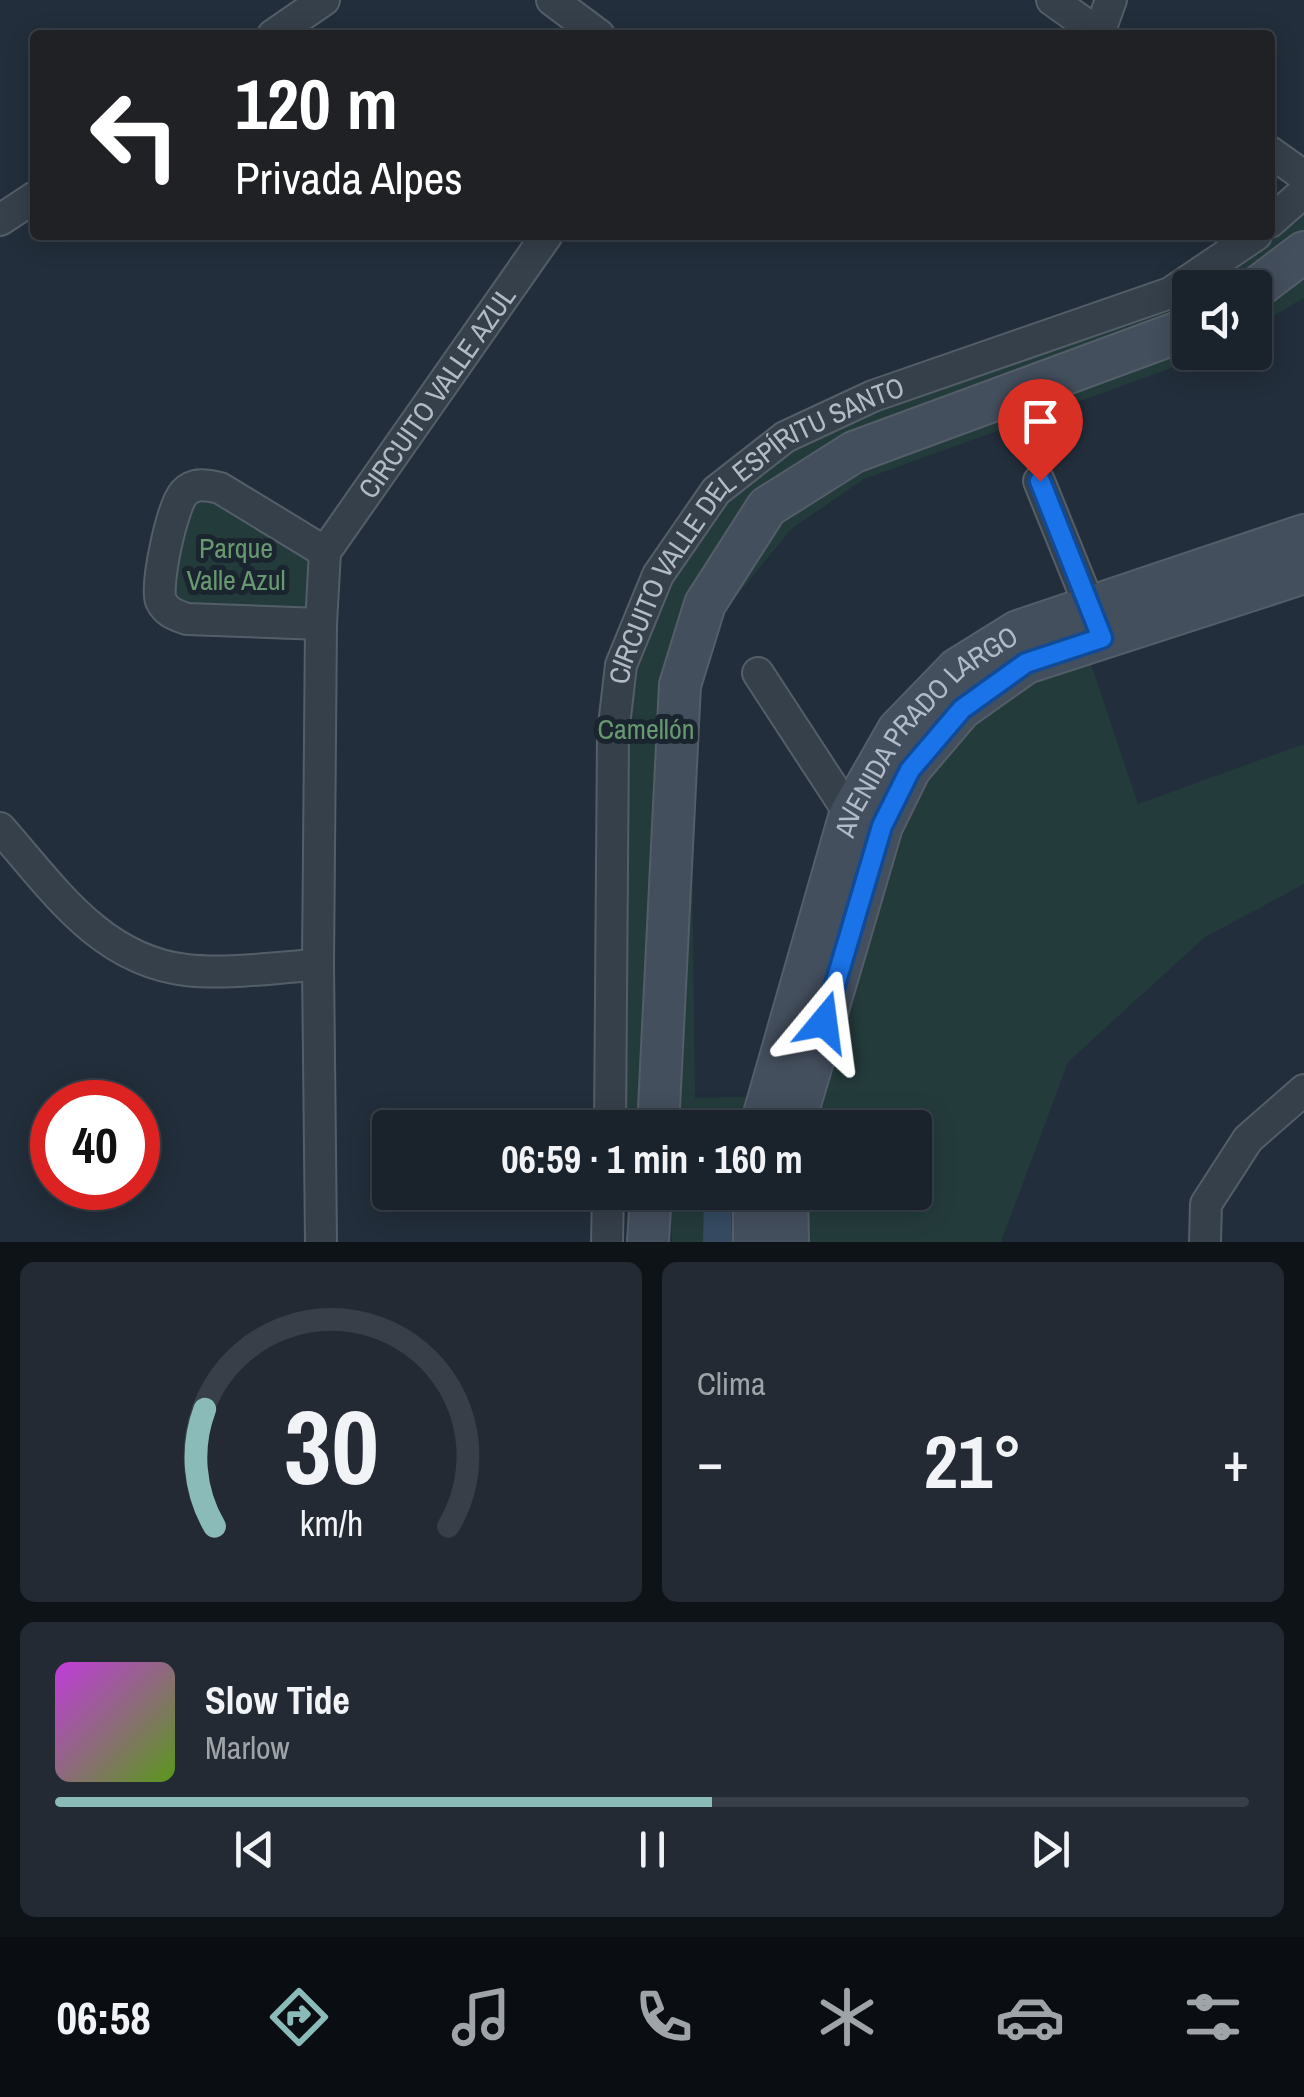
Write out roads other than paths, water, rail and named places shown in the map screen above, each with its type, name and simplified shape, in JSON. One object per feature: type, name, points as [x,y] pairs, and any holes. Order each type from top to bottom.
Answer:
[{"type":"street","points":[[280,30],[324,0]]},
{"type":"street","points":[[552,0],[592,30]]},
{"type":"street","points":[[1052,0],[1094,30]]},
{"type":"street","points":[[1101,30],[1112,0]]},
{"type":"street","points":[[1275,156],[1304,176]]},
{"type":"street","points":[[1275,218],[1304,192]]},
{"type":"street","points":[[0,220],[30,199]]},
{"type":"street","name":"CIRCUITO VALLE AZUL","points":[[326,552],[544,240]]},
{"type":"street","name":"CIRCUITO VALLE DEL ESPÍRITU SANTO","points":[[610,1110],[613,734],[622,665],[658,576],[716,491],[785,437],[873,396],[1170,292],[1248,240]]},
{"type":"street","points":[[1272,277],[1304,252]]},
{"type":"street","points":[[662,1110],[680,685],[705,604],[767,507],[854,452],[1172,335]]},
{"type":"street","points":[[1040,481],[1096,622]]},
{"type":"street","points":[[320,624],[187,619],[171,614],[160,600],[159,583],[176,506],[185,490],[202,484],[220,488],[326,552],[320,624],[321,1242]]},
{"type":"street","name":"AVENIDA PRADO LARGO","points":[[766,1110],[849,880],[910,770],[962,709],[1026,663],[1096,622],[1304,534]]},
{"type":"street","name":"AVENIDA PRADO LARGO","points":[[796,1110],[849,880],[850,814],[898,730],[957,669],[1018,631],[1096,622],[1304,573]]},
{"type":"street","points":[[758,673],[850,814]]},
{"type":"street","points":[[0,828],[76,914],[116,948],[150,963],[189,970],[318,965]]},
{"type":"street","points":[[1205,1242],[1206,1204],[1248,1138],[1304,1090]]},
{"type":"street","points":[[606,1242],[607,1210]]},
{"type":"street","points":[[648,1242],[650,1210]]},
{"type":"street","points":[[672,1210],[672,1242]]},
{"type":"street","points":[[754,1210],[754,1242]]},
{"type":"street","points":[[787,1210],[788,1242]]},
{"type":"water","points":[[704,1210],[731,1210],[732,1242],[703,1242]]},
{"type":"park label","name":"Parque Valle Azul","points":[[236,564]]},
{"type":"park label","name":"Camellón","points":[[646,729]]}]
